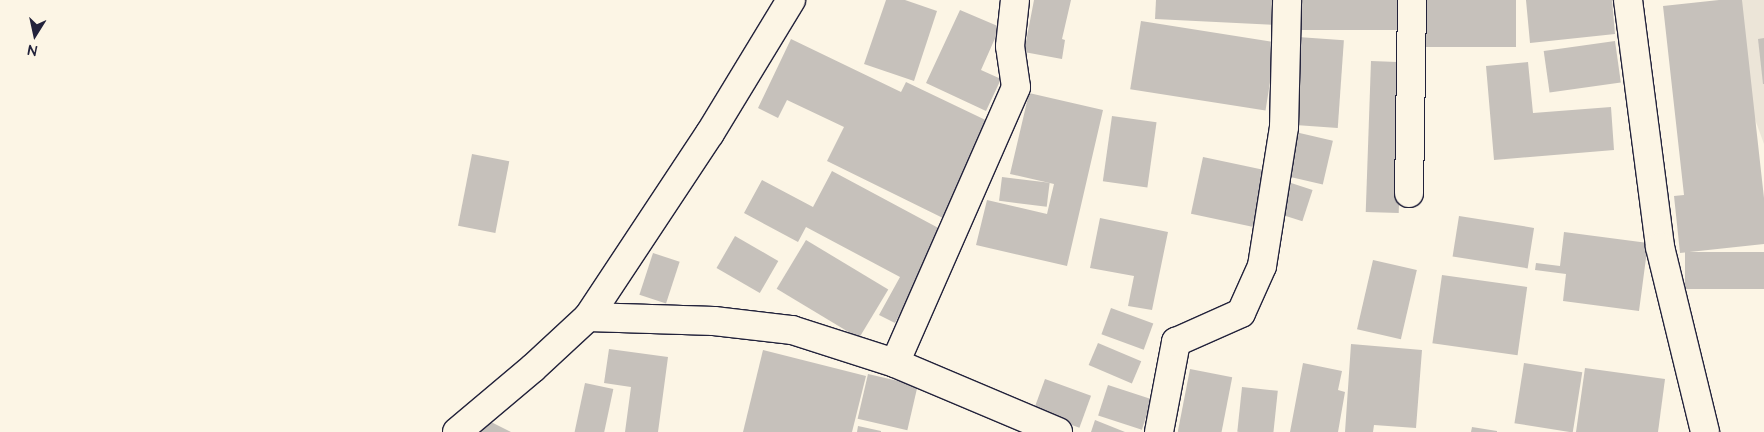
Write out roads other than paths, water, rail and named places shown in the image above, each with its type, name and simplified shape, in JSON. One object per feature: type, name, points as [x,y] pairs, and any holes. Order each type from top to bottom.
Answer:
[{"type":"street","points":[[457,432],[533,368],[588,317],[710,133],[791,0]]},
{"type":"street","points":[[896,363],[1016,87],[1010,46],[1014,0]]},
{"type":"street","points":[[1159,432],[1176,342],[1241,313],[1262,266],[1284,127],[1287,0]]},
{"type":"street","points":[[1409,193],[1412,0]]},
{"type":"street","points":[[1628,0],[1660,247],[1705,432]]},
{"type":"street","points":[[588,317],[714,321],[792,330],[896,363],[1058,432]]}]
